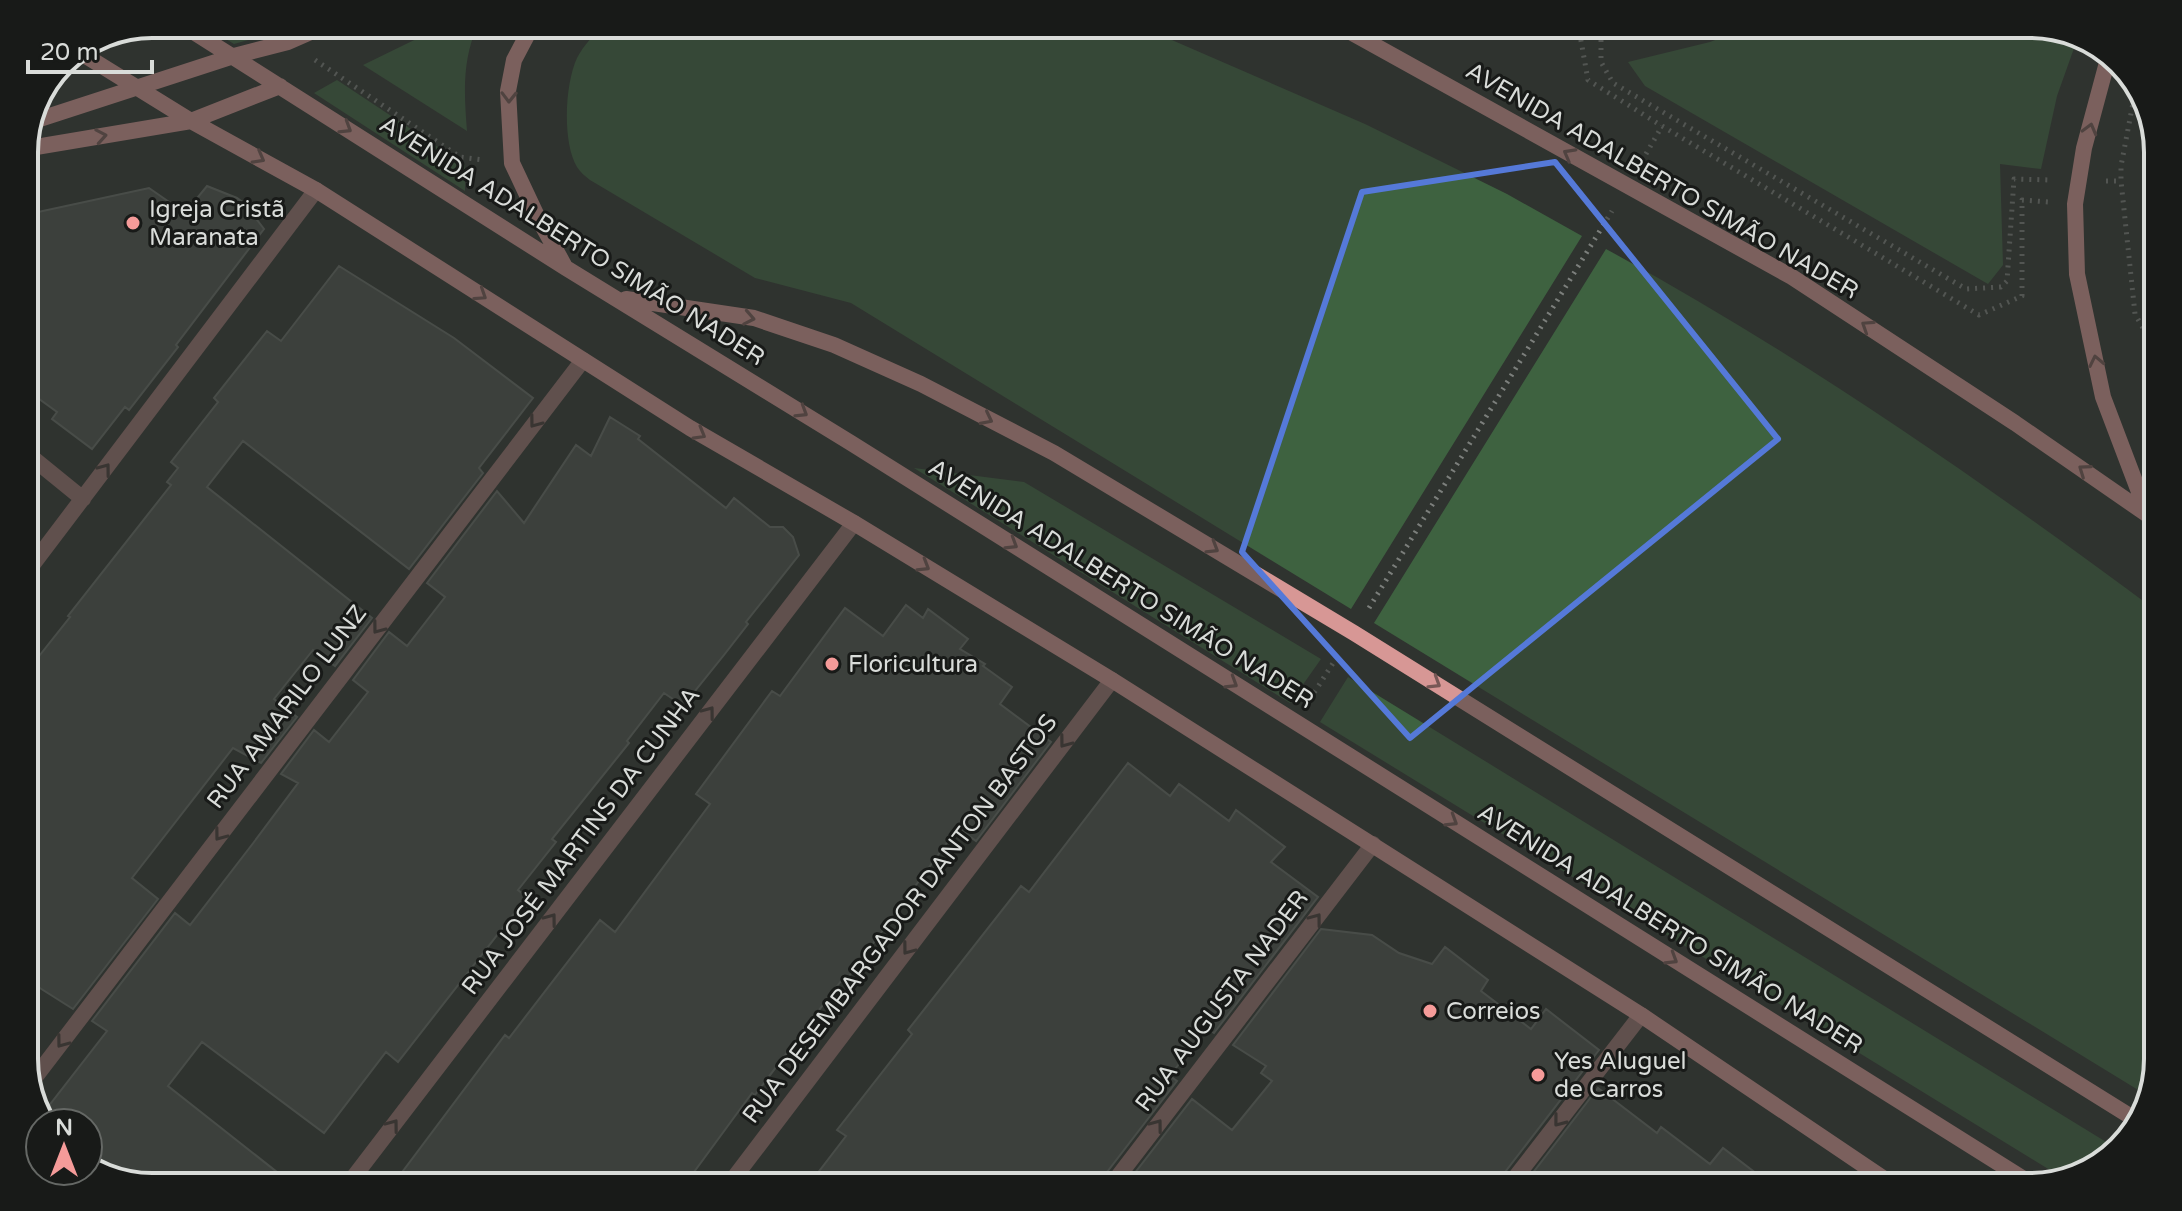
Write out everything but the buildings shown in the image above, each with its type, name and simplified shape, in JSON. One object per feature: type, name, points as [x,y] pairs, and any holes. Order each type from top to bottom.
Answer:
[{"type":"main road","name":"AVENIDA ADALBERTO SIMÃO NADER","points":[[204,38],[566,268],[865,451],[2014,1173]]},
{"type":"main road","points":[[44,118],[297,38]]},
{"type":"main road","points":[[526,38],[514,60],[508,91],[512,163],[566,268]]},
{"type":"main road","name":"AVENIDA ADALBERTO SIMÃO NADER","points":[[1361,38],[1792,277],[2144,512]]},
{"type":"main road","points":[[89,58],[191,121],[316,190],[690,428],[854,523],[1112,680],[1641,1015],[1875,1173]]},
{"type":"main road","points":[[2106,67],[2084,148],[2075,204],[2077,274],[2103,397],[2144,496]]},
{"type":"main road","points":[[38,147],[191,121],[280,86]]},
{"type":"main road","points":[[616,298],[754,318],[834,345],[921,384],[1054,453],[1354,633],[2129,1116]]},
{"type":"street","points":[[38,558],[316,190]]},
{"type":"street","name":"RUA AMARILO LUNZ","points":[[39,1073],[583,360]]},
{"type":"street","points":[[38,462],[83,499]]},
{"type":"street","name":"RUA JOSÉ MARTINS DA CUNHA","points":[[357,1173],[854,523]]},
{"type":"street","name":"RUA DESEMBARGADOR DANTON BASTOS","points":[[738,1173],[1112,680]]},
{"type":"street","name":"RUA AUGUSTA NADER","points":[[1121,1173],[1373,844]]},
{"type":"street","points":[[1519,1173],[1641,1015]]},
{"type":"path","points":[[1580,38],[1588,80],[1979,315],[2022,296],[2022,200],[2075,204]]},
{"type":"path","points":[[1601,38],[1601,62],[1613,83],[1966,289],[2001,287],[2007,281],[2014,179]]},
{"type":"path","points":[[288,42],[460,157],[512,163]]},
{"type":"path","points":[[2133,103],[2121,181],[2135,314],[2144,330]]},
{"type":"path","points":[[1294,722],[1354,633],[1662,126]]},
{"type":"highlighted area","points":[[1555,162],[1778,439],[1410,738],[1242,552],[1362,192]]},
{"type":"green space","points":[[224,38],[255,38],[234,44]]},
{"type":"green space","points":[[418,38],[473,38],[465,90],[467,131],[363,65]]},
{"type":"green space","points":[[1167,38],[1365,124],[1507,194],[1582,236],[1351,609],[851,303],[755,278],[590,180],[578,169],[572,156],[567,113],[573,69],[590,40]]},
{"type":"green space","points":[[1720,38],[2030,38],[2074,47],[2057,96],[2041,169],[2000,164],[2003,265],[1988,284],[1645,86],[1628,62]]},
{"type":"green space","points":[[337,80],[465,165],[465,191],[314,93]]},
{"type":"green space","points":[[1606,249],[1749,332],[1957,467],[2144,602],[2144,1060],[2139,1091],[1374,623]]},
{"type":"green space","points":[[914,468],[1024,482],[1321,659],[1290,703]]},
{"type":"green space","points":[[1348,677],[2108,1143],[2087,1158],[2051,1171],[1320,722]]},
{"type":"place","name":"Igreja Cristã Maranata","points":[[133,223]]},
{"type":"place","name":"Floricultura","points":[[832,664]]},
{"type":"place","name":"Correios","points":[[1430,1011]]},
{"type":"place","name":"Yes Aluguel de Carros","points":[[1538,1075]]}]
